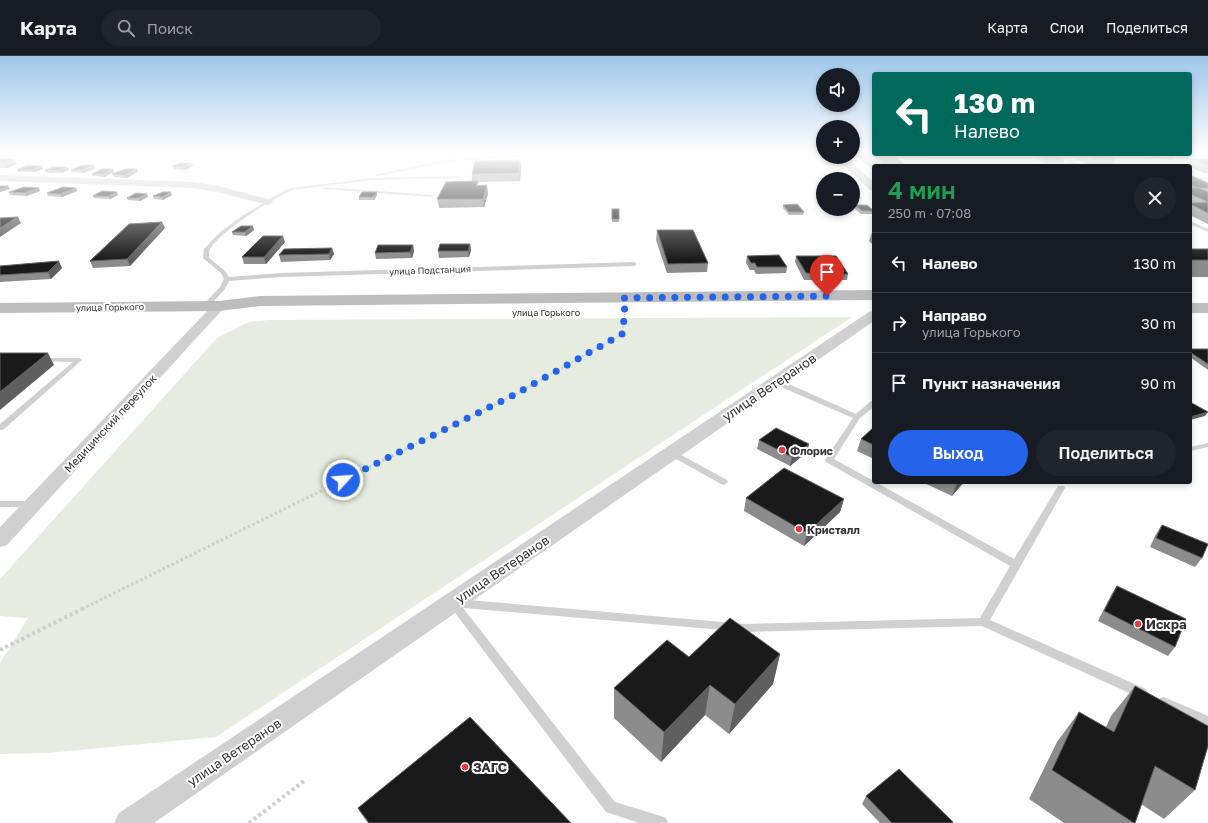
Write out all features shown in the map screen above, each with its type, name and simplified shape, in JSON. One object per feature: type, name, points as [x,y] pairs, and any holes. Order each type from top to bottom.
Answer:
[{"type":"main road","points":[[1192,294],[1208,294]]},
{"type":"main road","name":"улица Горького","points":[[0,308],[219,306],[261,301],[872,296]]},
{"type":"main road","name":"улица Горького","points":[[219,306],[248,315],[872,310]]},
{"type":"main road","points":[[1192,308],[1208,308]]},
{"type":"street","points":[[218,189],[268,202]]},
{"type":"street","name":"Медицинский переулок","points":[[0,540],[219,306]]},
{"type":"street","name":"улица Ветеранов","points":[[129,823],[872,316]]},
{"type":"lane","points":[[219,306],[210,301],[223,288],[227,279],[223,272],[206,258],[207,249],[222,233],[268,202],[280,194],[297,189]]},
{"type":"lane","points":[[329,189],[432,196]]},
{"type":"lane","points":[[1192,223],[1208,231]]},
{"type":"lane","name":"улица Подстанция","points":[[227,279],[282,274],[634,264]]},
{"type":"lane","points":[[0,428],[79,360],[32,360]]},
{"type":"lane","points":[[777,382],[857,417]]},
{"type":"lane","points":[[872,406],[857,417],[829,460],[1016,565]]},
{"type":"lane","points":[[1192,449],[1208,445]]},
{"type":"lane","points":[[672,453],[724,482]]},
{"type":"lane","points":[[983,622],[1061,488]]},
{"type":"lane","points":[[0,504],[35,504]]},
{"type":"lane","points":[[453,602],[746,628],[983,622],[1208,722]]},
{"type":"lane","points":[[453,602],[611,807],[661,823]]},
{"type":"path","points":[[0,650],[514,395],[622,334],[625,312]]},
{"type":"path","points":[[249,823],[304,781]]},
{"type":"shaded area","points":[[852,317],[216,737],[48,753],[0,754],[0,663],[28,618],[0,616],[0,579],[217,338],[249,322],[269,320]]},
{"type":"building","points":[[19,189],[37,189],[24,193],[9,192]]},
{"type":"building","points":[[58,189],[74,189],[60,194],[47,193]]},
{"type":"building","points":[[442,189],[486,189],[483,199],[437,199]]},
{"type":"building","points":[[1192,189],[1201,189],[1208,192],[1208,202],[1192,195]]},
{"type":"building","points":[[102,191],[117,192],[108,196],[93,196]]},
{"type":"building","points":[[163,192],[171,192],[162,197],[153,196]]},
{"type":"building","points":[[362,192],[377,192],[373,197],[359,197]]},
{"type":"building","points":[[136,193],[147,194],[138,198],[127,198]]},
{"type":"building","points":[[1208,202],[1208,213],[1192,205],[1192,203]]},
{"type":"building","points":[[797,204],[804,212],[789,212],[783,205]]},
{"type":"building","points":[[860,205],[867,205],[872,211],[862,211],[860,209]]},
{"type":"building","points":[[612,209],[619,209],[619,219],[612,219]]},
{"type":"building","points":[[18,217],[0,228],[0,218]]},
{"type":"building","points":[[162,222],[127,259],[90,261],[129,224]]},
{"type":"building","points":[[241,226],[253,226],[245,232],[232,232]]},
{"type":"building","points":[[657,230],[693,230],[708,263],[668,264]]},
{"type":"building","points":[[263,236],[283,236],[264,257],[242,257]]},
{"type":"building","points":[[440,244],[470,244],[468,251],[438,251]]},
{"type":"building","points":[[378,245],[413,245],[410,252],[375,253]]},
{"type":"building","points":[[332,248],[329,254],[279,255],[284,249]]},
{"type":"building","points":[[1192,249],[1208,249],[1208,260],[1192,260]]},
{"type":"building","points":[[779,255],[787,267],[757,267],[755,263],[751,263],[747,256]]},
{"type":"building","points":[[796,256],[836,256],[848,274],[806,273]]},
{"type":"building","points":[[59,261],[48,272],[0,275],[0,266]]},
{"type":"building","points":[[1192,349],[1208,349],[1208,364],[1192,353]]},
{"type":"building","points":[[0,353],[48,353],[0,392]]},
{"type":"building","points":[[1192,403],[1208,412],[1192,416]]},
{"type":"building","points":[[776,428],[809,444],[792,457],[759,440]]},
{"type":"building","points":[[872,429],[872,444],[861,439]]},
{"type":"building","name":"Кристалл","points":[[784,468],[844,499],[807,533],[746,498]]},
{"type":"building","points":[[1162,525],[1208,544],[1202,558],[1156,538]]},
{"type":"building","name":"Искра","points":[[1117,586],[1186,619],[1175,647],[1104,611]]},
{"type":"building","points":[[730,618],[780,654],[735,704],[710,685],[664,732],[614,688],[667,640],[689,657]]},
{"type":"building","points":[[1135,686],[1208,726],[1208,746],[1195,790],[1155,766],[1134,823],[1052,770],[1079,712],[1114,732]]},
{"type":"building","name":"ЗАГС","points":[[470,717],[571,823],[369,823],[358,808]]},
{"type":"building","points":[[899,769],[953,822],[952,823],[892,823],[866,796]]},
{"type":"place","name":"Флорис","points":[[782,450]]},
{"type":"place","name":"Кристалл","points":[[799,529]]},
{"type":"place","name":"Искра","points":[[1138,624]]},
{"type":"place","name":"ЗАГС","points":[[465,767]]},
{"type":"route","points":[[343,480],[514,395],[622,334],[625,312],[623,298],[827,296]]}]
